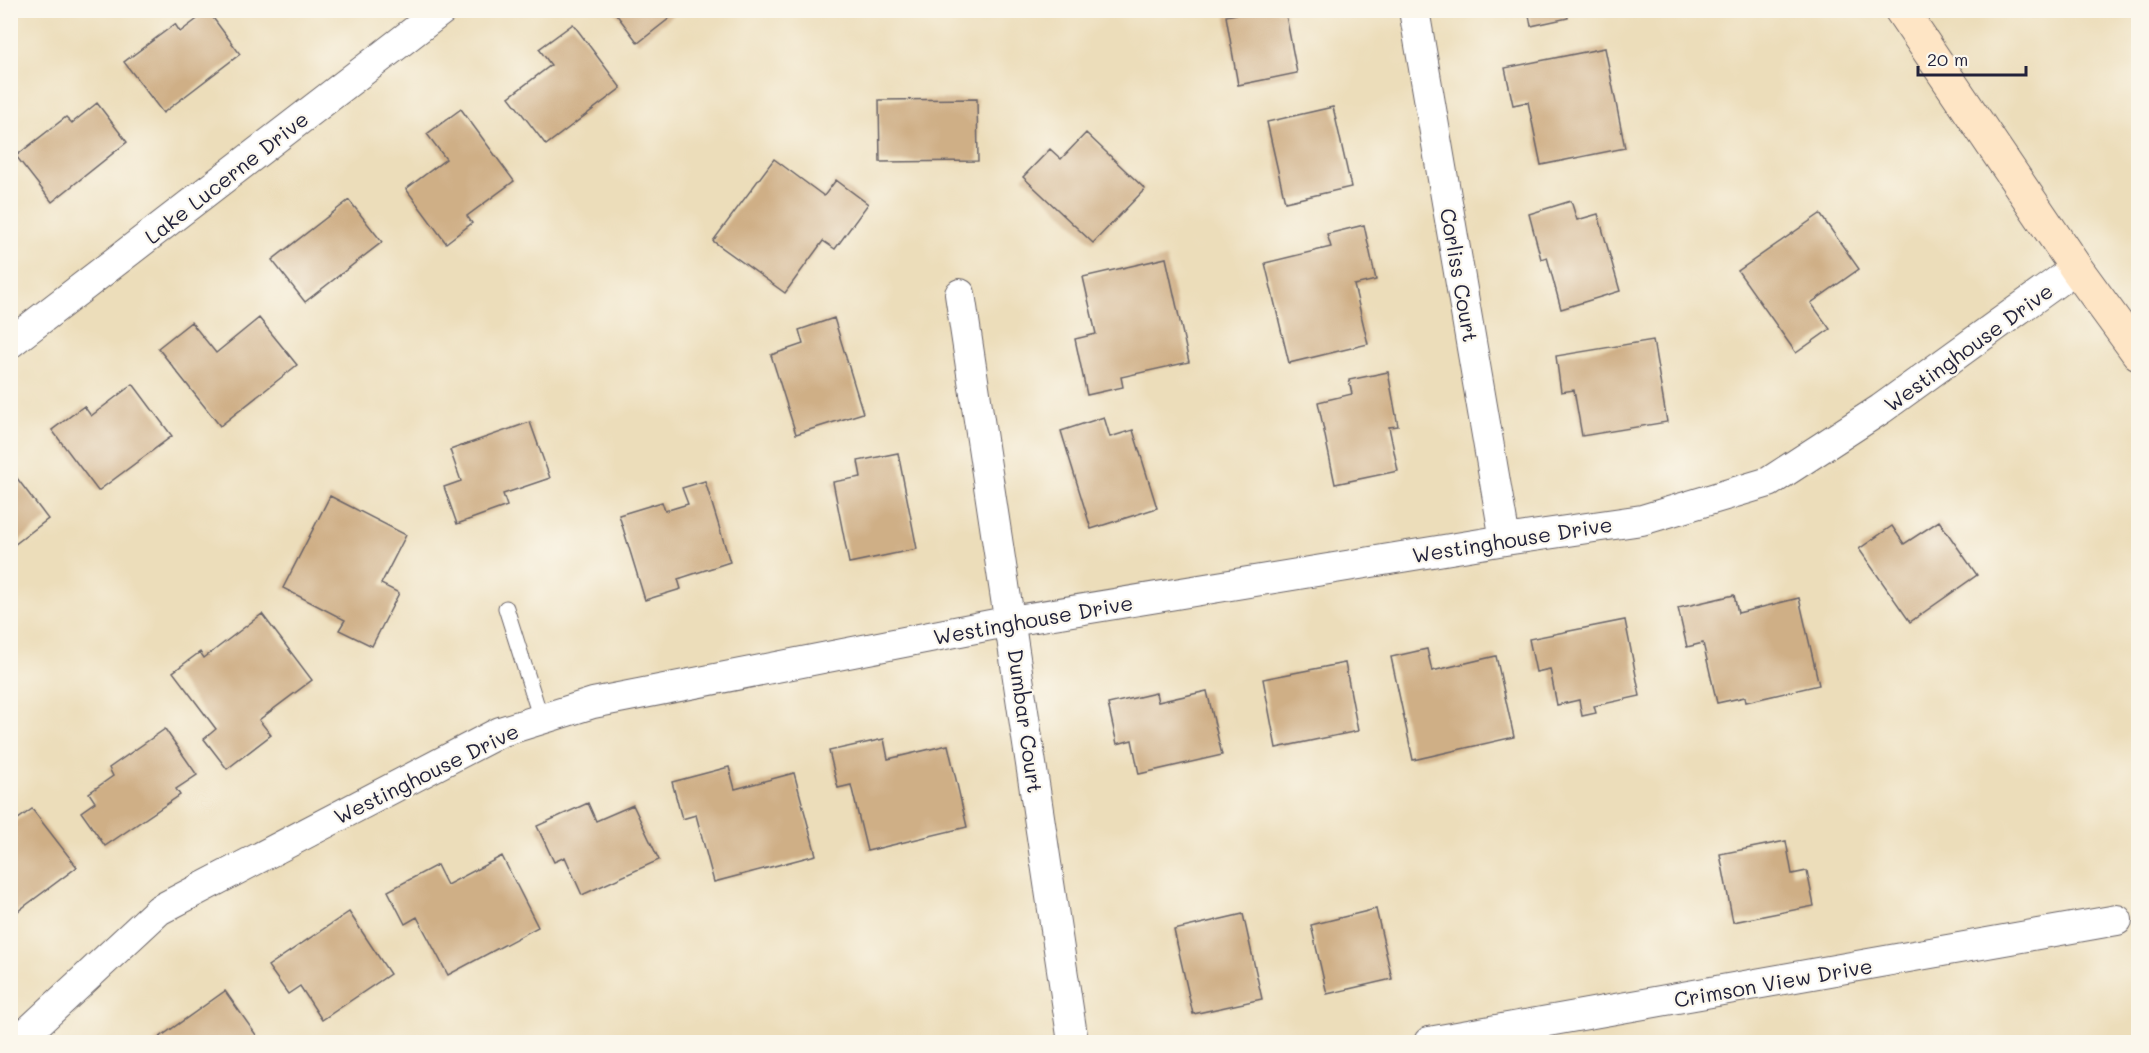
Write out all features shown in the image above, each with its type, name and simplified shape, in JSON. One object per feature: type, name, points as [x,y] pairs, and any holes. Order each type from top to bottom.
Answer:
[{"type":"street","name":"Lake Lucerne Drive","points":[[10,343],[442,10]]},
{"type":"street","name":"Corliss Court","points":[[1414,10],[1504,540]]},
{"type":"street","points":[[1900,10],[2076,268],[2139,353]]},
{"type":"street","name":"Westinghouse Drive","points":[[17,1042],[159,910],[500,732],[593,703],[1011,621],[1504,540],[1642,520],[1769,482],[1881,410],[2076,268]]},
{"type":"street","name":"Dumbar Court","points":[[960,294],[1073,1042]]},
{"type":"street","name":"Crimson View Drive","points":[[1429,1042],[1485,1038],[2117,920]]},
{"type":"lane","points":[[506,608],[541,719]]},
{"type":"building","points":[[613,10],[680,10],[638,43]]},
{"type":"building","points":[[1242,10],[1285,10],[1297,73],[1238,85],[1226,16],[1242,13]]},
{"type":"building","points":[[1528,10],[1567,10],[1568,18],[1531,26]]},
{"type":"building","points":[[208,11],[240,54],[163,113],[124,62],[175,24],[180,32]]},
{"type":"building","points":[[573,24],[621,88],[546,145],[509,97],[551,65],[539,49]]},
{"type":"building","points":[[1605,48],[1625,148],[1541,165],[1528,102],[1513,105],[1505,68]]},
{"type":"building","points":[[977,99],[978,161],[880,162],[879,100]]},
{"type":"building","points":[[97,103],[127,142],[52,202],[16,156],[66,117],[72,123]]},
{"type":"building","points":[[1333,107],[1351,187],[1285,202],[1267,122]]},
{"type":"building","points":[[461,109],[514,181],[467,216],[472,223],[446,243],[406,189],[446,159],[427,134]]},
{"type":"building","points":[[1086,133],[1145,189],[1093,243],[1023,177],[1050,149],[1061,159]]},
{"type":"building","points":[[774,159],[824,196],[836,180],[868,204],[835,249],[823,241],[785,293],[713,241]]},
{"type":"building","points":[[349,200],[382,242],[305,302],[272,260]]},
{"type":"building","points":[[1571,201],[1577,220],[1598,214],[1620,291],[1561,309],[1547,257],[1541,259],[1529,214]]},
{"type":"building","points":[[1820,214],[1859,269],[1811,303],[1830,329],[1796,353],[1738,271]]},
{"type":"building","points":[[1364,225],[1376,280],[1354,285],[1368,344],[1289,363],[1265,263],[1331,247],[1327,234]]},
{"type":"building","points":[[1166,258],[1189,362],[1121,377],[1123,387],[1087,395],[1075,339],[1096,334],[1083,277]]},
{"type":"building","points":[[259,318],[297,365],[220,426],[158,348],[191,322],[216,353]]},
{"type":"building","points":[[834,318],[863,413],[796,434],[771,355],[803,344],[799,330]]},
{"type":"building","points":[[1653,340],[1667,422],[1582,436],[1574,390],[1561,392],[1556,356]]},
{"type":"building","points":[[1388,372],[1398,426],[1389,427],[1398,471],[1335,484],[1318,402],[1352,394],[1349,380]]},
{"type":"building","points":[[133,384],[172,436],[98,491],[52,430],[84,406],[91,416]]},
{"type":"building","points":[[1104,417],[1110,437],[1133,430],[1157,508],[1091,529],[1061,431]]},
{"type":"building","points":[[530,422],[550,478],[503,494],[507,506],[457,524],[444,487],[461,481],[450,450]]},
{"type":"building","points":[[898,453],[917,549],[849,563],[833,482],[861,477],[858,461]]},
{"type":"building","points":[[10,469],[48,519],[10,548]]},
{"type":"building","points":[[705,481],[730,562],[678,579],[681,589],[645,600],[619,515],[662,502],[665,511],[688,504],[682,488]]},
{"type":"building","points":[[330,496],[406,535],[381,584],[399,593],[372,646],[339,630],[345,620],[283,588]]},
{"type":"building","points":[[1939,521],[1977,575],[1910,622],[1859,549],[1892,526],[1904,544]]},
{"type":"building","points":[[1734,595],[1738,613],[1799,598],[1819,685],[1746,702],[1745,697],[1717,703],[1703,643],[1687,647],[1678,608]]},
{"type":"building","points":[[262,614],[312,680],[259,720],[271,735],[227,769],[204,739],[216,729],[173,672],[200,652],[204,658]]},
{"type":"building","points":[[1625,620],[1640,696],[1594,706],[1596,713],[1582,716],[1579,700],[1557,705],[1550,669],[1536,672],[1529,639]]},
{"type":"building","points":[[1427,649],[1432,671],[1496,656],[1514,737],[1413,760],[1391,657]]},
{"type":"building","points":[[1345,663],[1358,731],[1276,748],[1263,679]]},
{"type":"building","points":[[1207,691],[1222,755],[1139,774],[1132,740],[1117,744],[1108,704],[1156,693],[1158,702]]},
{"type":"building","points":[[165,729],[197,775],[176,789],[180,795],[105,846],[81,812],[95,802],[89,793],[113,776],[109,768]]},
{"type":"building","points":[[884,739],[888,759],[948,745],[967,827],[867,851],[851,785],[838,788],[829,751]]},
{"type":"building","points":[[729,767],[735,789],[794,773],[816,855],[714,882],[696,815],[682,819],[672,782]]},
{"type":"building","points":[[588,803],[596,821],[633,805],[659,860],[582,895],[565,857],[554,862],[537,826]]},
{"type":"building","points":[[32,809],[77,867],[10,917],[10,825]]},
{"type":"building","points":[[1786,841],[1792,874],[1807,871],[1814,906],[1733,922],[1720,854]]},
{"type":"building","points":[[502,856],[538,927],[448,975],[417,917],[405,924],[388,891],[437,865],[447,885]]},
{"type":"building","points":[[1376,909],[1392,979],[1327,994],[1311,925]]},
{"type":"building","points":[[349,912],[390,974],[322,1020],[300,986],[288,994],[268,966]]},
{"type":"building","points":[[1243,914],[1262,999],[1193,1014],[1174,930]]},
{"type":"building","points":[[225,991],[261,1042],[153,1042]]}]
